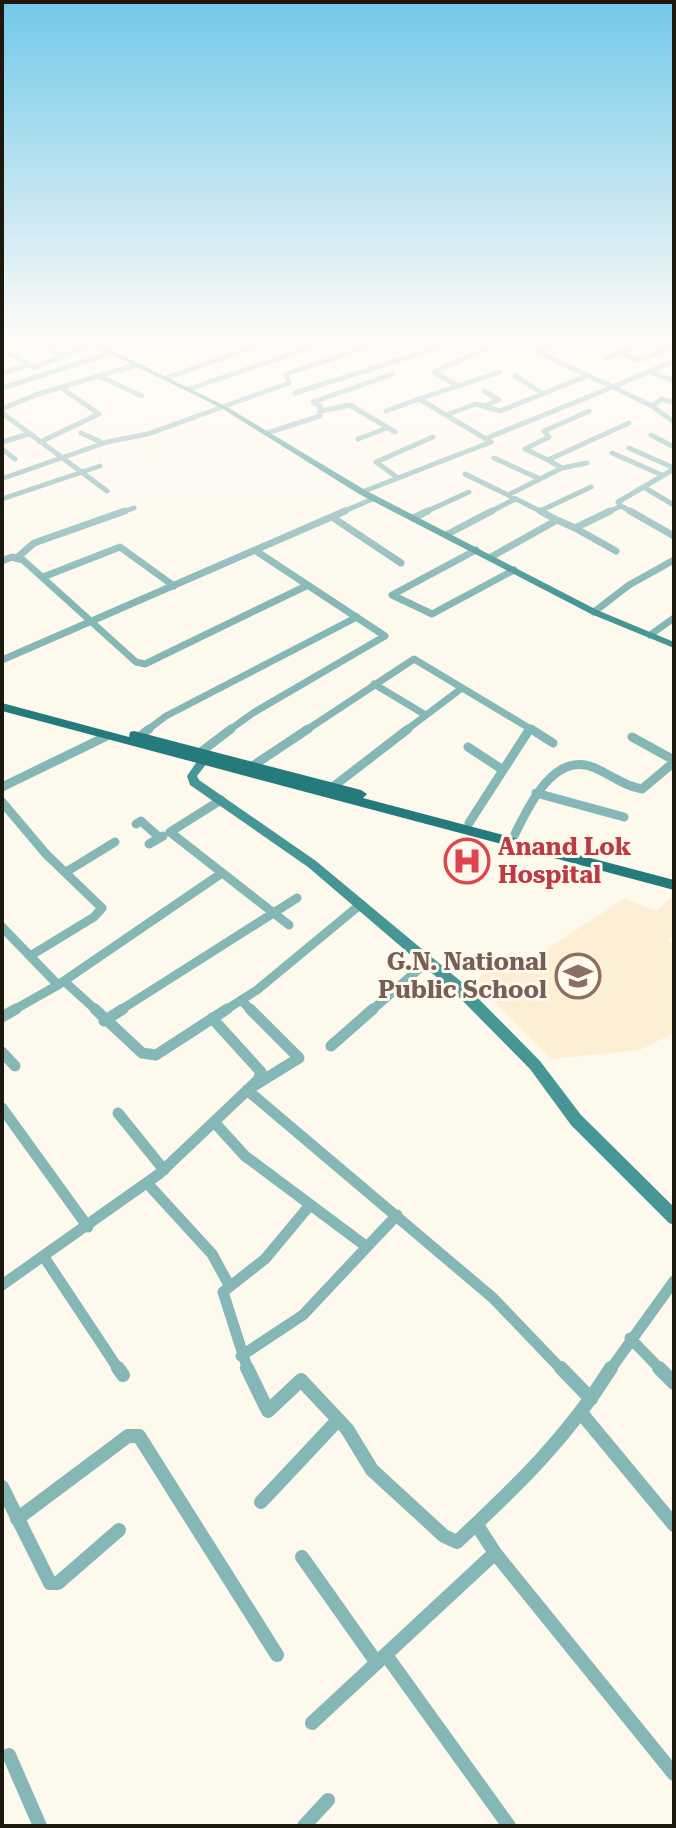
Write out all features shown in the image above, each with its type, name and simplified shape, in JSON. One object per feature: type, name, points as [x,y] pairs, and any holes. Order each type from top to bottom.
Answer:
[{"type":"main road","points":[[4,707],[140,736],[202,757],[674,885]]},
{"type":"main road","points":[[4,707],[105,737],[254,765],[674,876]]},
{"type":"street","points":[[21,427],[107,491]]},
{"type":"street","points":[[40,442],[71,427]]},
{"type":"street","points":[[4,478],[103,443],[168,427]]},
{"type":"street","points":[[257,427],[362,492],[594,612],[674,645]]},
{"type":"street","points":[[267,433],[285,427]]},
{"type":"street","points":[[362,492],[491,441],[468,427]]},
{"type":"street","points":[[487,438],[513,427]]},
{"type":"street","points":[[552,427],[544,431],[549,437],[525,449],[562,468]]},
{"type":"street","points":[[548,460],[620,427]]},
{"type":"street","points":[[358,439],[387,428],[395,432]]},
{"type":"street","points":[[81,433],[103,443]]},
{"type":"street","points":[[2,442],[29,434]]},
{"type":"street","points":[[651,435],[674,447]]},
{"type":"street","points":[[398,478],[376,462],[433,437]]},
{"type":"street","points":[[629,448],[674,468]]},
{"type":"street","points":[[2,449],[15,459]]},
{"type":"street","points":[[612,453],[662,475]]},
{"type":"street","points":[[494,458],[540,479]]},
{"type":"street","points":[[446,535],[540,479],[562,468],[587,463]]},
{"type":"street","points":[[2,499],[100,466]]},
{"type":"street","points":[[674,468],[618,502],[674,536]]},
{"type":"street","points":[[465,474],[616,551]]},
{"type":"street","points":[[540,511],[591,487]]},
{"type":"street","points":[[645,488],[674,505]]},
{"type":"street","points":[[413,518],[469,492]]},
{"type":"street","points":[[2,660],[375,498]]},
{"type":"street","points":[[575,528],[621,506]]},
{"type":"street","points":[[2,561],[18,557],[34,543],[134,508]]},
{"type":"street","points":[[332,517],[401,563]]},
{"type":"street","points":[[491,557],[557,520]]},
{"type":"street","points":[[43,577],[120,547],[174,586]]},
{"type":"street","points":[[476,550],[392,595],[432,614],[514,570]]},
{"type":"street","points":[[256,551],[385,636],[253,713],[202,757],[192,779],[312,864],[428,961],[535,1065],[576,1120],[674,1218]]},
{"type":"street","points":[[18,557],[136,662],[149,664],[306,586]]},
{"type":"street","points":[[594,612],[629,585],[674,560]]},
{"type":"street","points":[[140,736],[166,716],[357,617]]},
{"type":"street","points":[[650,635],[674,618]]},
{"type":"street","points":[[254,765],[414,659],[553,743]]},
{"type":"street","points":[[374,684],[424,714]]},
{"type":"street","points":[[334,786],[424,714],[462,688]]},
{"type":"street","points":[[469,823],[529,730]]},
{"type":"street","points":[[2,787],[105,737]]},
{"type":"street","points":[[515,834],[536,793],[576,763],[591,766],[634,788],[646,788],[673,761],[632,737]]},
{"type":"street","points":[[468,747],[503,770]]},
{"type":"street","points":[[536,793],[624,817]]},
{"type":"street","points":[[149,844],[221,800]]},
{"type":"street","points":[[2,802],[102,908],[94,917],[30,956]]},
{"type":"street","points":[[136,824],[141,821],[160,838]]},
{"type":"street","points":[[170,832],[289,925]]},
{"type":"street","points":[[66,872],[115,842]]},
{"type":"street","points":[[2,1017],[61,983],[222,873]]},
{"type":"street","points":[[104,1021],[297,898]]},
{"type":"street","points":[[2,927],[30,956],[142,1053],[156,1055],[241,1000],[361,904]]},
{"type":"street","points":[[331,1046],[428,961]]},
{"type":"street","points":[[241,1000],[299,1058],[247,1090]]},
{"type":"street","points":[[2,1269],[6,1282],[88,1227],[164,1170],[247,1090],[261,1072],[212,1018]]},
{"type":"street","points":[[2,1052],[15,1066]]},
{"type":"street","points":[[247,1090],[510,1314],[591,1399]]},
{"type":"street","points":[[2,1108],[88,1227]]},
{"type":"street","points":[[118,1113],[164,1170]]},
{"type":"street","points":[[214,1122],[245,1156],[367,1247]]},
{"type":"street","points":[[147,1183],[212,1254],[229,1285]]},
{"type":"street","points":[[310,1205],[265,1259],[229,1285],[223,1296],[241,1356],[268,1411],[301,1380],[354,1438],[372,1470],[444,1536],[457,1542],[535,1470],[582,1414],[630,1338],[674,1281]]},
{"type":"street","points":[[241,1356],[291,1326],[397,1215]]},
{"type":"street","points":[[44,1257],[123,1375]]},
{"type":"street","points":[[630,1338],[674,1383]]},
{"type":"street","points":[[582,1414],[674,1525]]},
{"type":"street","points":[[261,1502],[338,1420]]},
{"type":"street","points":[[17,1519],[128,1436],[139,1436],[277,1655]]},
{"type":"street","points":[[2,1487],[47,1580],[53,1584],[119,1530]]},
{"type":"street","points":[[477,1525],[495,1553],[674,1774]]},
{"type":"street","points":[[312,1723],[495,1553]]},
{"type":"street","points":[[302,1557],[509,1826]]},
{"type":"street","points":[[9,1755],[40,1826]]},
{"type":"street","points":[[304,1826],[328,1800]]},
{"type":"shaded area","name":"G.N. National Public School","points":[[672,897],[674,934],[667,940],[674,945],[674,1033],[640,1050],[551,1059],[474,982],[489,969],[535,957],[625,898],[656,911]]},
{"type":"place","name":"Anand Lok Hospital","points":[[467,861]]},
{"type":"place","name":"G.N. National Public School","points":[[578,976]]}]
